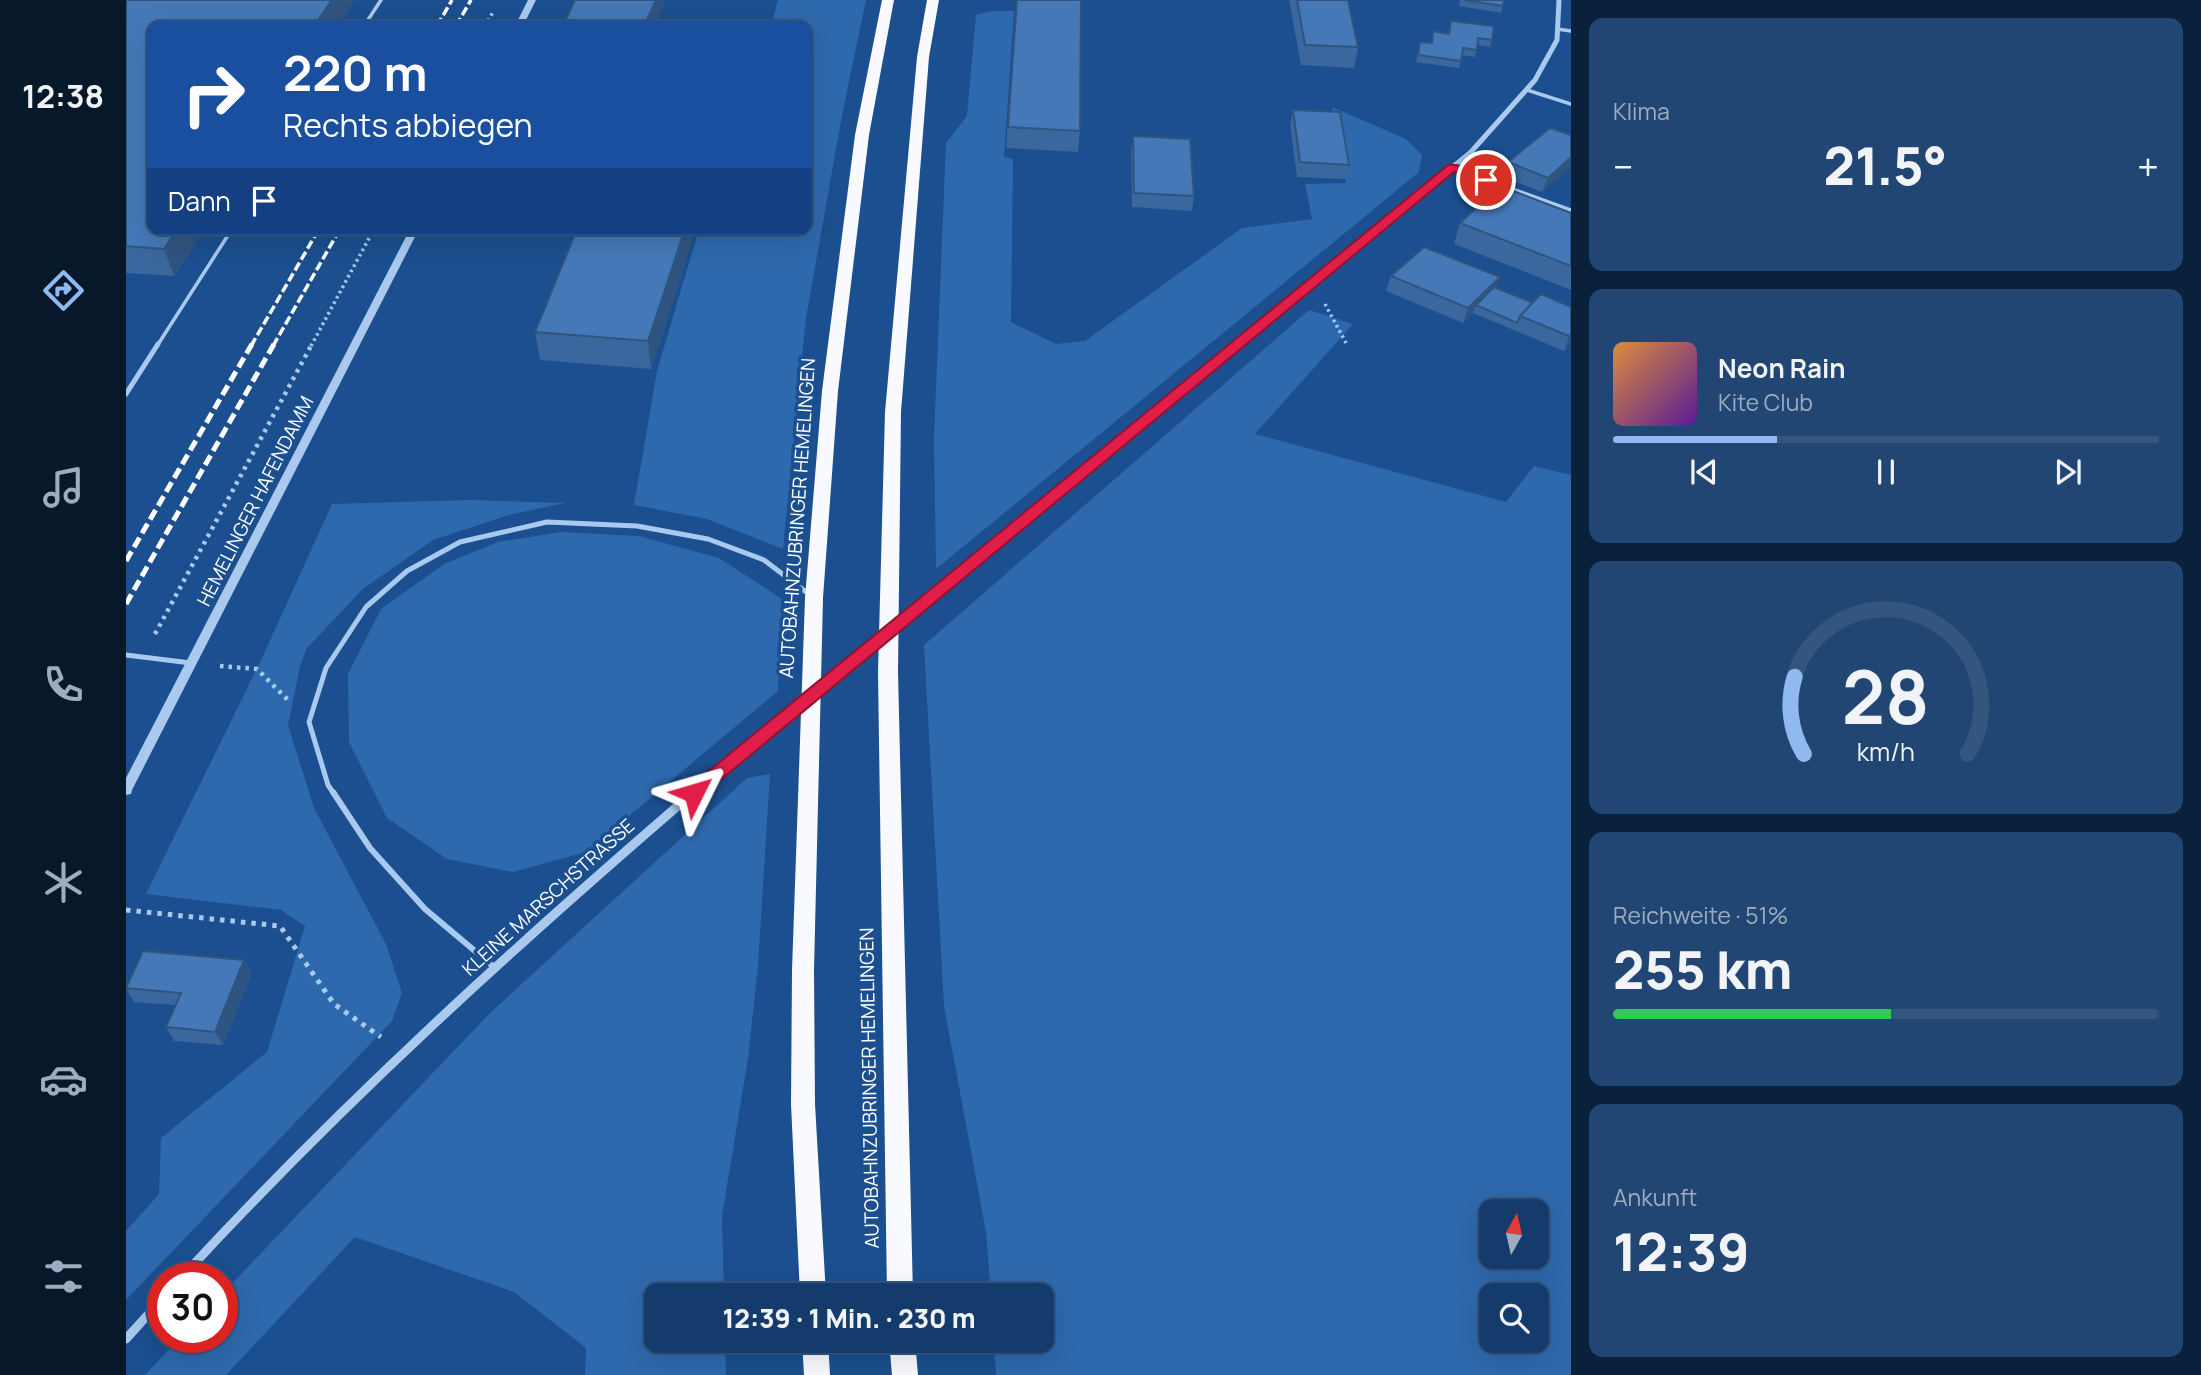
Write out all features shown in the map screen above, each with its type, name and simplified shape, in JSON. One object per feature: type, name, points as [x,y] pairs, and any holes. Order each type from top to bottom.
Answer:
[{"type":"highway","name":"AUTOBAHNZUBRINGER HEMELINGEN","points":[[812,1283],[803,1104],[803,970],[814,598],[830,391],[862,135],[888,0]]},
{"type":"highway","name":"AUTOBAHNZUBRINGER HEMELINGEN","points":[[900,1283],[888,672],[893,412],[923,57],[933,0]]},
{"type":"highway","points":[[816,1353],[817,1375]]},
{"type":"highway","points":[[903,1353],[905,1375]]},
{"type":"street","points":[[522,21],[533,0]]},
{"type":"street","name":"KLEINE MARSCHSTRASSE","points":[[195,1262],[260,1189],[545,919],[989,547],[1471,152],[1535,80],[1557,40],[1559,0]]},
{"type":"street","name":"HEMELINGER HAFENDAMM","points":[[126,790],[412,235]]},
{"type":"street","points":[[126,1339],[147,1316]]},
{"type":"lane","points":[[367,21],[381,0]]},
{"type":"lane","points":[[1557,29],[1571,31]]},
{"type":"lane","points":[[1527,90],[1571,104]]},
{"type":"lane","points":[[1452,167],[1571,210]]},
{"type":"lane","points":[[126,394],[228,235]]},
{"type":"lane","points":[[494,967],[425,909],[370,848],[328,785],[309,722],[326,668],[366,607],[407,570],[460,542],[547,522],[637,526],[708,539],[764,560],[814,598]]},
{"type":"lane","points":[[126,655],[191,663]]},
{"type":"path","points":[[142,658],[371,235]]},
{"type":"path","points":[[1313,282],[1346,343]]},
{"type":"path","points":[[191,663],[257,669],[309,722]]},
{"type":"path","points":[[126,910],[280,926],[334,1004],[382,1037]]},
{"type":"shaded area","points":[[778,0],[866,0],[843,110],[806,318],[783,549],[707,519],[634,505],[657,371],[697,235],[812,235],[812,21],[772,21]]},
{"type":"shaded area","points":[[991,11],[1014,11],[1004,157],[1013,159],[1011,322],[1056,344],[1085,341],[1242,228],[1312,219],[1305,184],[1346,183],[1332,107],[1406,139],[1422,155],[1419,172],[936,569],[934,438],[946,143],[967,116],[976,15]]},
{"type":"shaded area","points":[[1309,310],[1353,324],[1255,434],[1506,502],[1534,466],[1571,475],[1571,1375],[996,1375],[995,1353],[1054,1353],[1054,1283],[990,1283],[986,1232],[944,1006],[924,645]]},
{"type":"shaded area","points":[[470,500],[565,503],[509,515],[433,540],[363,589],[307,648],[300,666],[288,725],[314,808],[386,944],[402,993],[392,1021],[162,1262],[147,1262],[147,1278],[126,1300],[126,1231],[159,1194],[161,1138],[267,1052],[305,926],[281,910],[146,894],[262,658],[332,504]]},
{"type":"shaded area","points":[[561,532],[639,536],[719,558],[782,599],[778,691],[586,852],[513,872],[447,859],[387,818],[349,742],[348,674],[381,609],[444,564],[498,542]]},
{"type":"shaded area","points":[[770,774],[758,966],[748,1058],[722,1216],[724,1283],[644,1283],[644,1353],[725,1353],[726,1375],[585,1375],[586,1348],[514,1292],[355,1237],[226,1375],[145,1375],[166,1353],[238,1353],[238,1277],[490,1013],[747,778]]},
{"type":"building","points":[[126,0],[332,0],[317,21],[147,21],[147,235],[173,235],[164,249],[126,246]]},
{"type":"building","points":[[575,0],[656,0],[646,21],[565,21]]},
{"type":"building","points":[[1017,0],[1081,0],[1080,131],[1008,127]]},
{"type":"building","points":[[1297,0],[1348,0],[1358,47],[1305,45]]},
{"type":"building","points":[[1464,0],[1504,0],[1503,6]]},
{"type":"building","points":[[1451,21],[1494,26],[1492,40],[1478,38],[1477,50],[1463,48],[1461,61],[1418,55],[1420,42],[1432,43],[1433,31],[1449,34]]},
{"type":"building","points":[[1293,110],[1340,112],[1349,165],[1300,162]]},
{"type":"building","points":[[1550,128],[1571,135],[1571,157],[1548,178],[1508,162]]},
{"type":"building","points":[[1133,136],[1190,139],[1194,196],[1134,193]]},
{"type":"building","points":[[1500,186],[1571,213],[1571,266],[1460,223]]},
{"type":"building","points":[[575,235],[683,235],[648,341],[535,332]]},
{"type":"building","points":[[1424,247],[1500,277],[1468,308],[1391,276]]},
{"type":"building","points":[[1494,287],[1533,303],[1517,323],[1476,305]]},
{"type":"building","points":[[1541,294],[1571,307],[1569,336],[1520,316]]},
{"type":"building","points":[[143,951],[244,960],[215,1032],[166,1027],[181,993],[126,988]]},
{"type":"railway","points":[[440,21],[452,0]]},
{"type":"railway","points":[[459,21],[471,0]]},
{"type":"railway","points":[[251,346],[316,235]]},
{"type":"railway","points":[[273,346],[337,235]]},
{"type":"railway","points":[[126,561],[252,344]]},
{"type":"railway","points":[[126,604],[274,344]]},
{"type":"route","points":[[694,793],[1452,167],[1486,180]]}]
